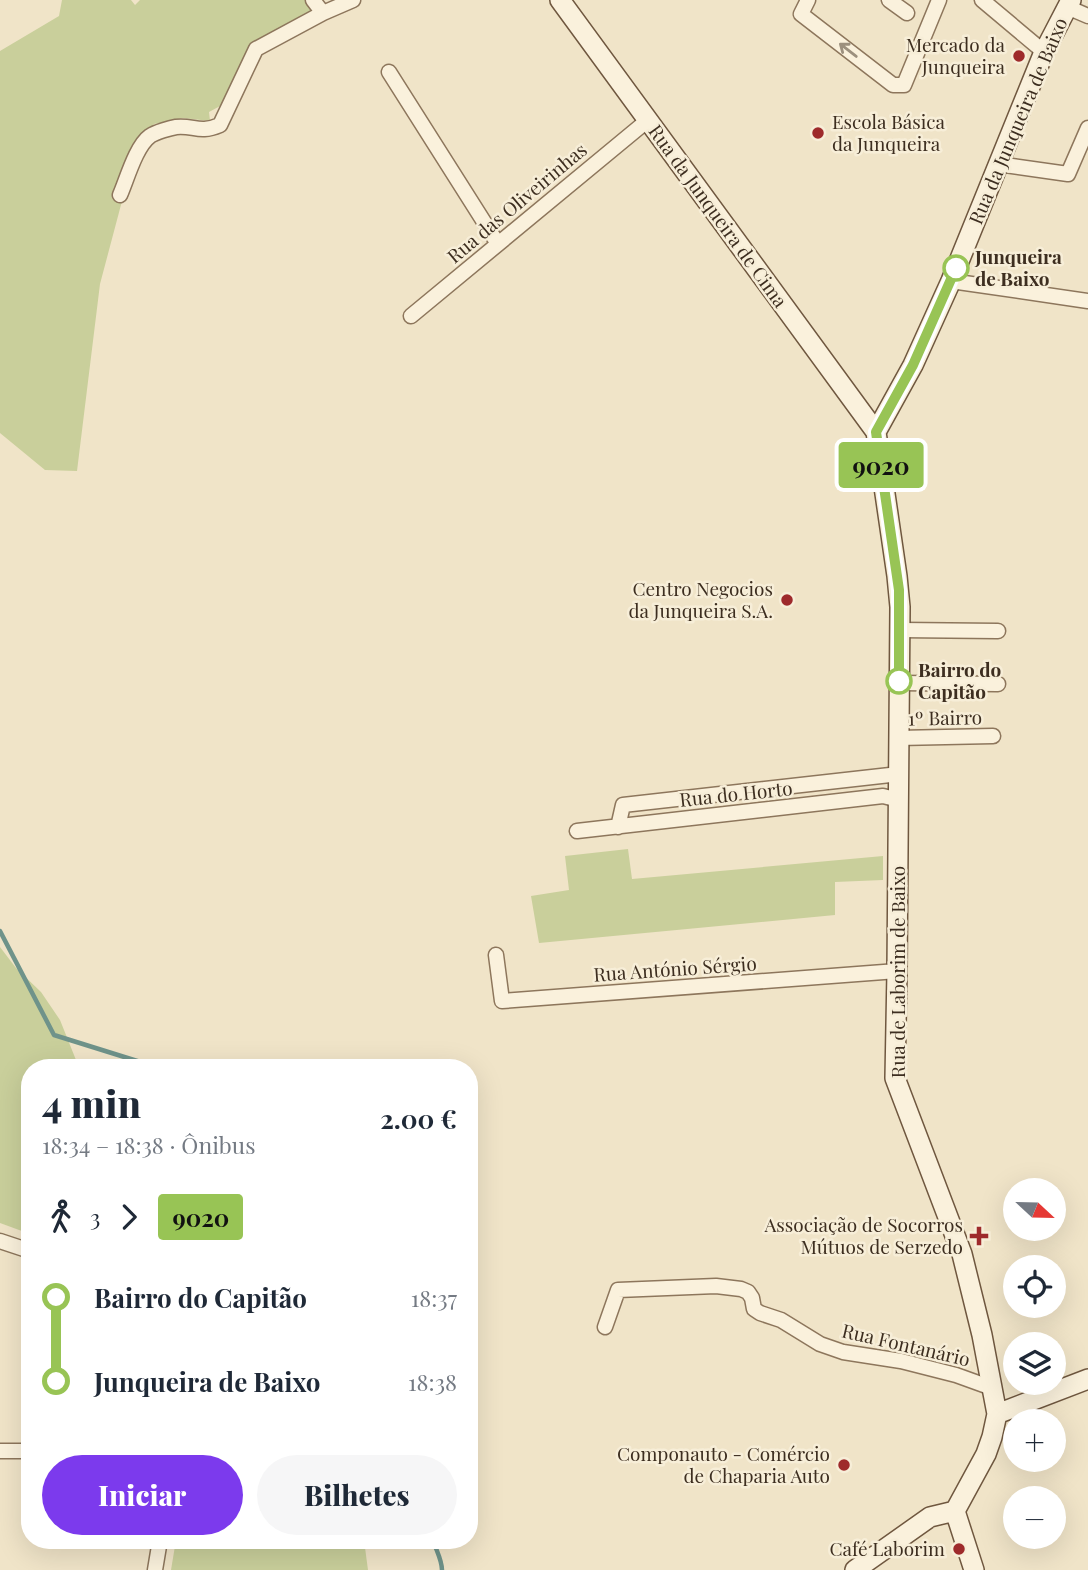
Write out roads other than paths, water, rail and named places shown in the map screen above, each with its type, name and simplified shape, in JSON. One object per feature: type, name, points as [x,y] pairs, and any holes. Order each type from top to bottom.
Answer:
[{"type":"main road","name":"Rua da Junqueira de Cima","points":[[560,0],[876,432]]},
{"type":"main road","name":"Rua da Junqueira de Baixo","points":[[876,432],[913,365],[951,281],[1044,52],[1069,4]]},
{"type":"main road","name":"Rua de Laborim de Baixo","points":[[876,432],[900,607],[895,1078],[962,1254],[982,1335],[997,1414],[986,1454],[955,1511]]},
{"type":"main road","points":[[997,1414],[1088,1379]]},
{"type":"main road","points":[[855,1570],[930,1517],[955,1511],[974,1570]]},
{"type":"street","points":[[313,0],[323,13]]},
{"type":"street","points":[[120,195],[142,145],[151,136],[177,127],[207,130],[220,125],[256,49],[353,0]]},
{"type":"street","points":[[808,0],[801,14],[893,85],[904,85],[939,0]]},
{"type":"street","points":[[889,0],[907,13]]},
{"type":"street","points":[[982,0],[1044,52]]},
{"type":"street","points":[[1069,4],[1088,16]]},
{"type":"street","points":[[389,72],[498,244]]},
{"type":"street","name":"Rua das Oliveirinhas","points":[[411,316],[648,120]]},
{"type":"street","points":[[998,164],[1068,174],[1088,128]]},
{"type":"street","points":[[951,281],[1088,301]]},
{"type":"street","points":[[900,630],[998,631]]},
{"type":"street","points":[[899,683],[998,684]]},
{"type":"street","name":"1º Bairro","points":[[898,738],[993,736]]},
{"type":"street","points":[[618,827],[623,804],[899,774]]},
{"type":"street","name":"Rua do Horto","points":[[577,831],[883,796],[899,800]]},
{"type":"street","name":"Rua António Sérgio","points":[[496,956],[502,1001],[897,971]]},
{"type":"street","points":[[0,1241],[21,1248]]},
{"type":"street","name":"Rua Fontanário","points":[[605,1327],[618,1290],[716,1286],[741,1289],[748,1292],[754,1308],[760,1314],[781,1320],[820,1344],[843,1352],[901,1362],[956,1376],[992,1388]]},
{"type":"street","points":[[0,1451],[21,1451]]},
{"type":"street","points":[[155,1570],[158,1549]]},
{"type":"waterway","points":[[0,931],[54,1035],[131,1059]]},
{"type":"waterway","points":[[436,1549],[442,1570]]},
{"type":"place","name":"Mercado da Junqueira","points":[[1019,56]]},
{"type":"place","name":"Escola Básica da Junqueira","points":[[818,133]]},
{"type":"place","name":"Junqueira de Baixo","points":[[956,268]]},
{"type":"place","name":"Centro Negocios da Junqueira S.A.","points":[[787,600]]},
{"type":"place","name":"Bairro do Capitão","points":[[899,681]]},
{"type":"place","name":"Associação de Socorros Mútuos de Serzedo","points":[[979,1236]]},
{"type":"place","name":"Componauto - Comércio de Chaparia Auto","points":[[844,1465]]},
{"type":"place","name":"Café Laborim","points":[[959,1549]]}]
